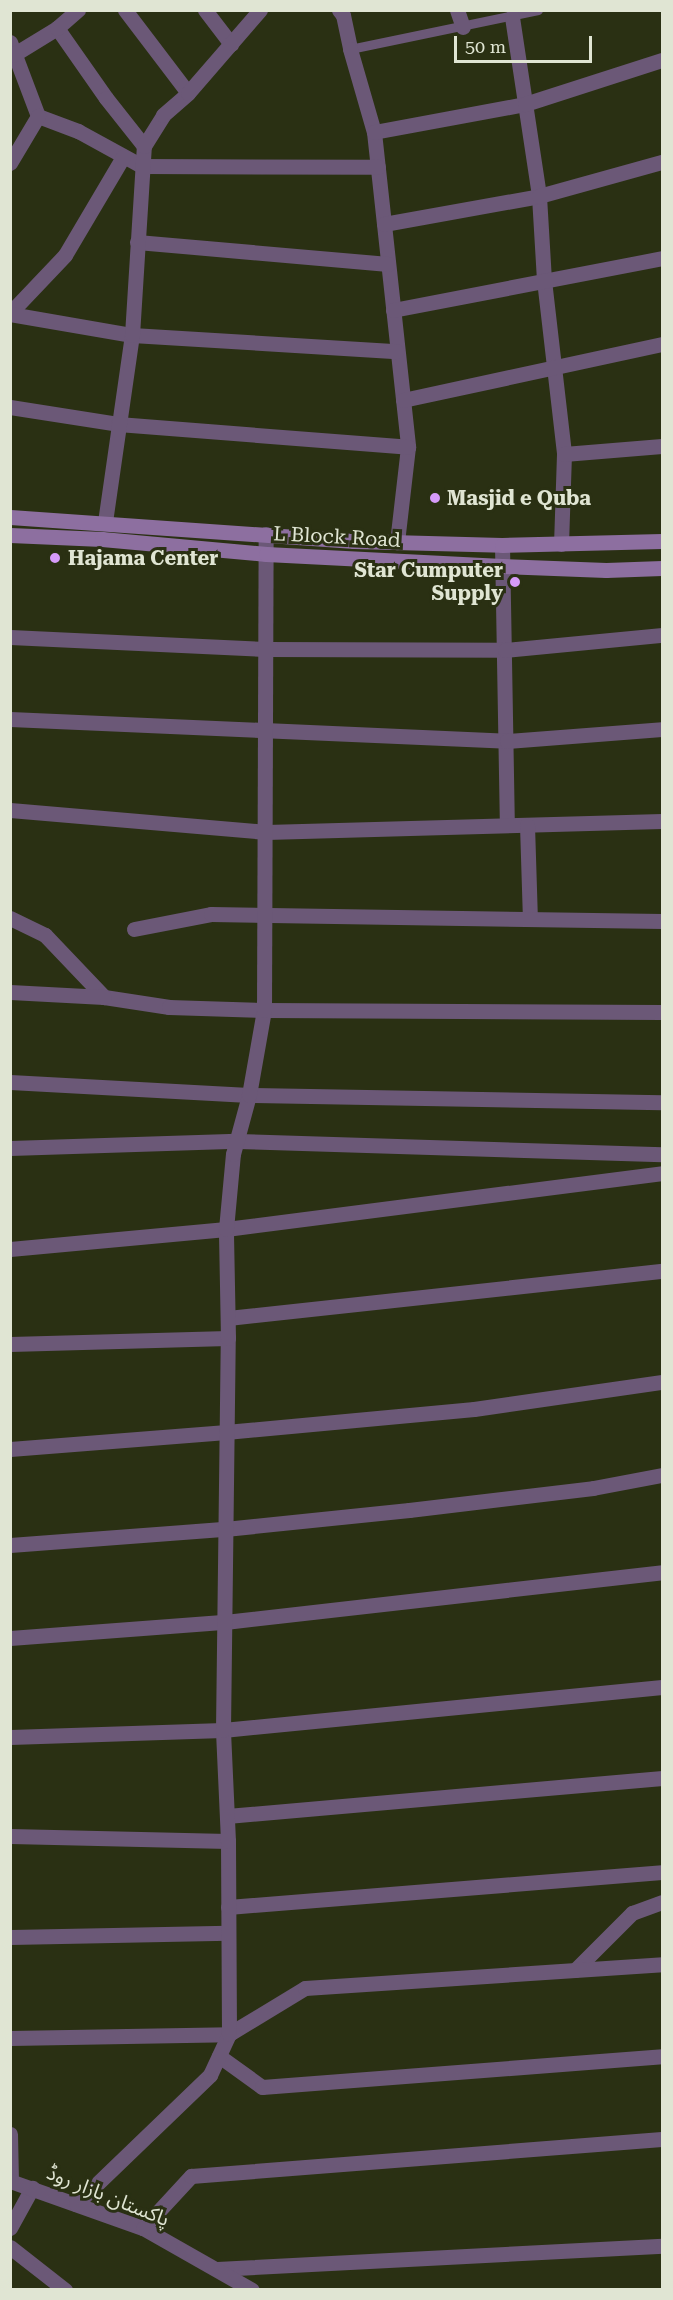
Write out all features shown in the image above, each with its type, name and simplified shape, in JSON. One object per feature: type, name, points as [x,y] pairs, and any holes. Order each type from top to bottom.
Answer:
[{"type":"main road","name":"L Block Road","points":[[10,517],[397,542],[502,545],[663,541]]},
{"type":"main road","name":"L Block Road","points":[[10,535],[102,539],[266,554],[502,566],[606,570],[663,568]]},
{"type":"street","points":[[78,10],[57,28],[12,49],[38,116],[78,131],[142,166],[378,167]]},
{"type":"street","points":[[125,10],[188,93]]},
{"type":"street","points":[[205,10],[231,44]]},
{"type":"street","points":[[105,522],[132,335],[144,146],[164,115],[188,93],[260,10]]},
{"type":"street","points":[[339,10],[343,15],[350,49],[374,132],[378,167],[408,447],[397,542]]},
{"type":"street","points":[[457,10],[464,27]]},
{"type":"street","points":[[512,17],[539,196],[544,280],[564,454],[561,544]]},
{"type":"street","points":[[57,28],[105,98],[144,146]]},
{"type":"street","points":[[374,132],[525,105],[663,60]]},
{"type":"street","points":[[10,163],[38,116]]},
{"type":"street","points":[[10,314],[65,255],[123,157]]},
{"type":"street","points":[[384,224],[539,196],[663,162]]},
{"type":"street","points":[[137,242],[388,264]]},
{"type":"street","points":[[393,310],[663,258]]},
{"type":"street","points":[[10,314],[132,335],[397,351]]},
{"type":"street","points":[[403,400],[663,344]]},
{"type":"street","points":[[10,407],[118,424],[408,447]]},
{"type":"street","points":[[564,454],[663,447]]},
{"type":"street","points":[[76,2204],[210,2075],[229,2034],[228,1842],[223,1730],[228,1338],[226,1229],[237,1141],[249,1095],[264,1010],[266,534]]},
{"type":"street","points":[[502,545],[507,825]]},
{"type":"street","points":[[10,638],[265,649],[505,650],[663,635]]},
{"type":"street","points":[[10,719],[507,741],[663,729]]},
{"type":"street","points":[[10,810],[266,832],[663,821]]},
{"type":"street","points":[[527,825],[530,919]]},
{"type":"street","points":[[134,929],[211,914],[663,921]]},
{"type":"street","points":[[10,918],[45,935],[104,997]]},
{"type":"street","points":[[10,992],[104,997],[169,1007],[264,1010],[663,1012]]},
{"type":"street","points":[[10,1082],[249,1095],[663,1102]]},
{"type":"street","points":[[10,1148],[237,1141],[663,1154]]},
{"type":"street","points":[[10,1249],[226,1229],[663,1173]]},
{"type":"street","points":[[228,1318],[663,1270]]},
{"type":"street","points":[[10,1344],[228,1338]]},
{"type":"street","points":[[10,1449],[226,1432],[474,1408],[663,1382]]},
{"type":"street","points":[[10,1545],[225,1529],[593,1488],[663,1475]]},
{"type":"street","points":[[10,1638],[225,1622],[663,1572]]},
{"type":"street","points":[[10,1737],[223,1730],[663,1687]]},
{"type":"street","points":[[227,1816],[663,1779]]},
{"type":"street","points":[[10,1836],[228,1842]]},
{"type":"street","points":[[228,1907],[663,1872]]},
{"type":"street","points":[[575,1970],[632,1913],[663,1902]]},
{"type":"street","points":[[10,1937],[228,1933]]},
{"type":"street","points":[[10,2038],[229,2034],[305,1988],[663,1964]]},
{"type":"street","points":[[219,2056],[262,2087],[663,2056]]},
{"type":"street","points":[[10,2134],[11,2181]]},
{"type":"street","points":[[143,2228],[191,2176],[663,2139]]},
{"type":"street","name":"پاکستان بازار روڈ","points":[[11,2181],[143,2228],[252,2289]]},
{"type":"street","points":[[10,2228],[32,2188]]},
{"type":"street","points":[[217,2269],[663,2246]]},
{"type":"street","points":[[10,2247],[65,2289]]},
{"type":"lane","points":[[350,49],[538,10]]},
{"type":"place","name":"Masjid e Quba","points":[[435,498]]},
{"type":"place","name":"Hajama Center","points":[[55,558]]},
{"type":"place","name":"Star Cumputer Supply","points":[[515,582]]}]
